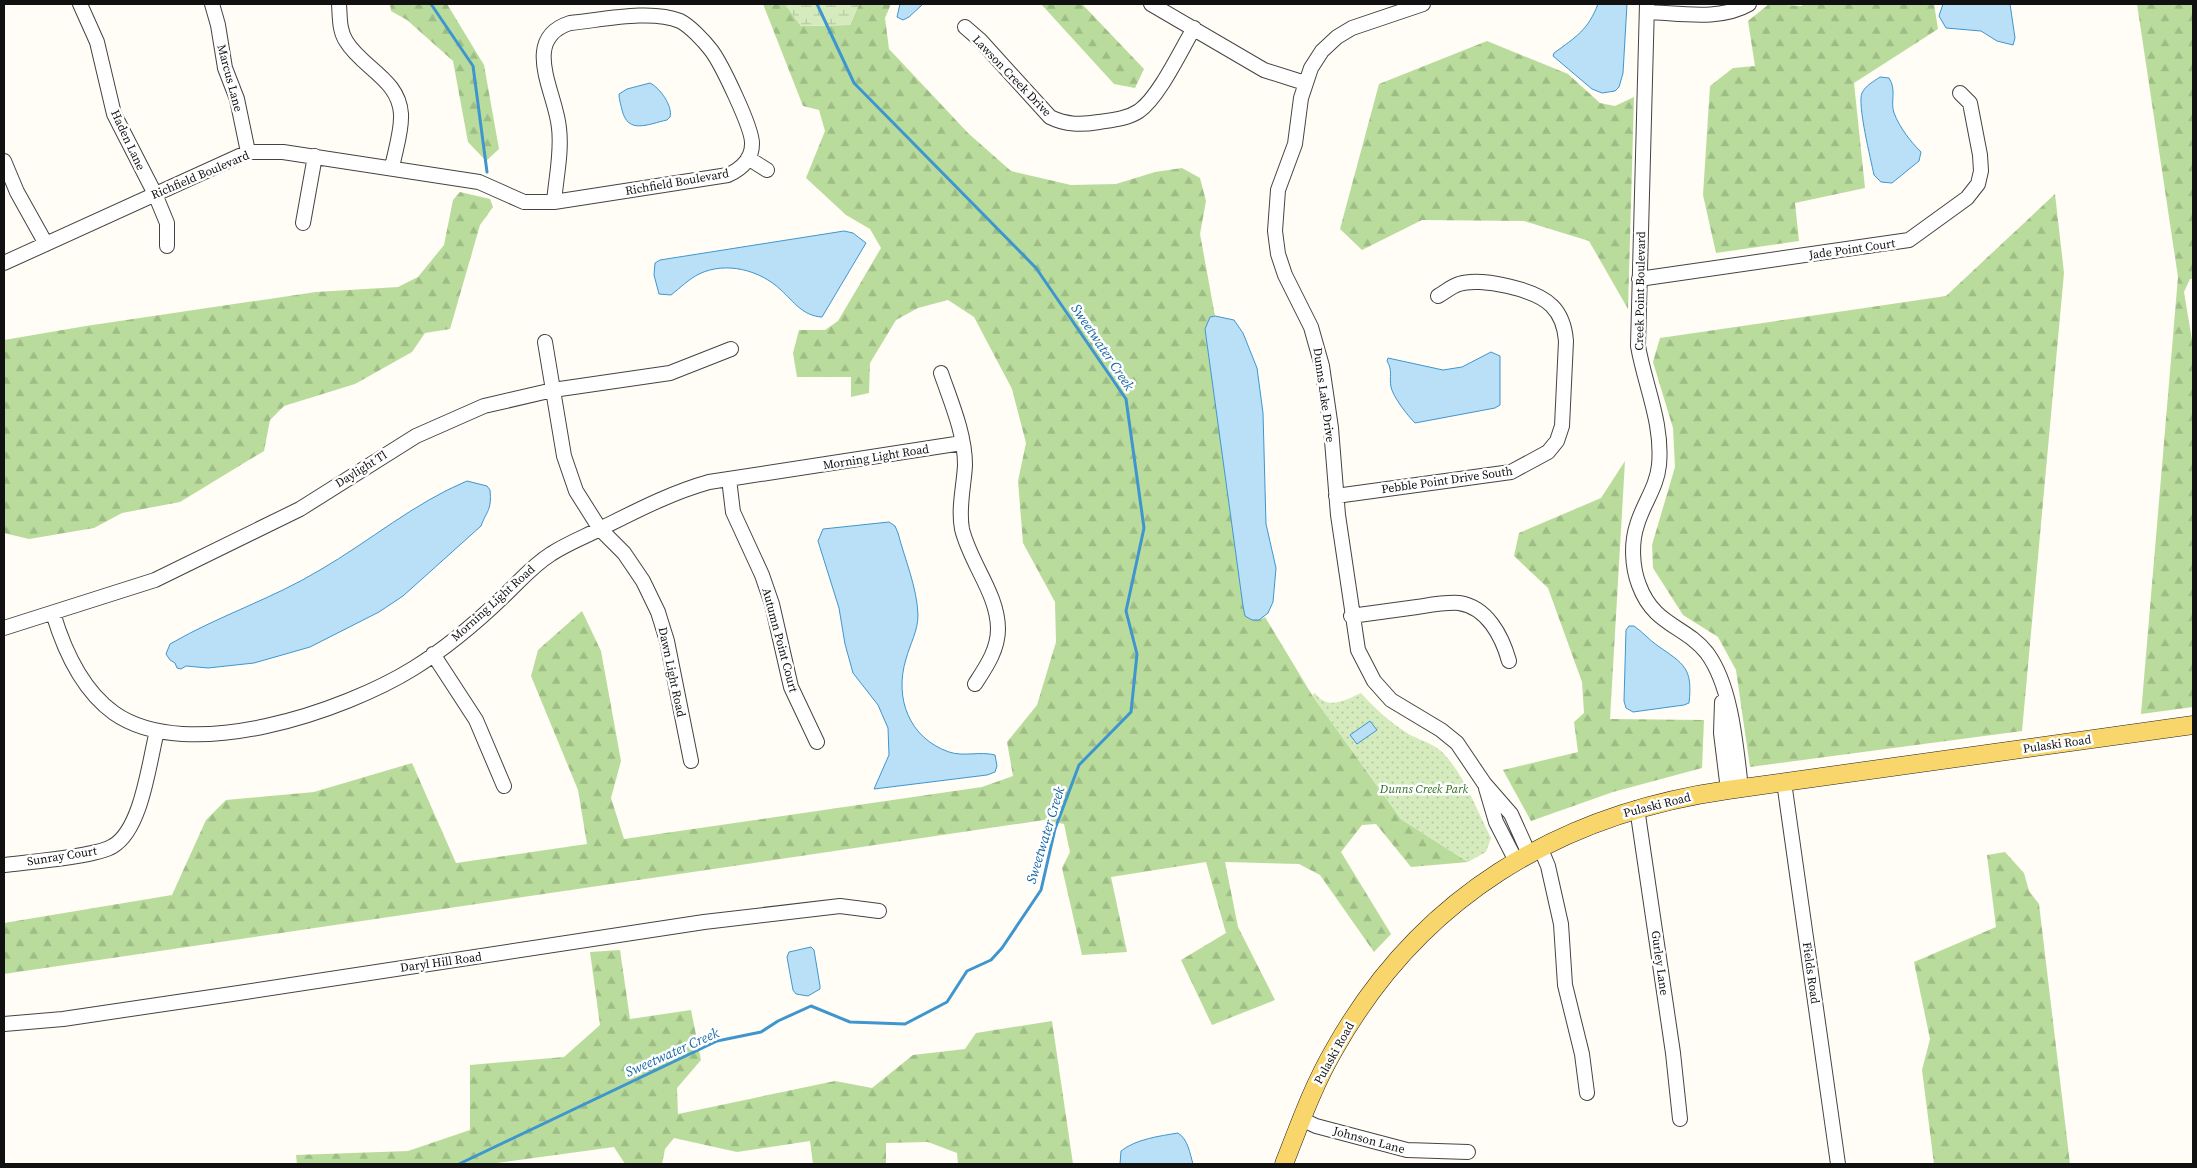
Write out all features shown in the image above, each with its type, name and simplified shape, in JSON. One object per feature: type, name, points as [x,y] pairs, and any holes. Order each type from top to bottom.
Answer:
[{"type":"main road","name":"Pulaski Road","points":[[1284,1164],[1301,1120],[1334,1050],[1359,1009],[1393,965],[1457,903],[1529,854],[1582,827],[1662,801],[1734,789],[2193,725]]},
{"type":"street","name":"Haden Lane","points":[[80,4],[97,42],[114,114],[167,223],[167,246]]},
{"type":"street","name":"Marcus Lane","points":[[212,4],[225,68],[237,99],[248,152]]},
{"type":"street","points":[[339,4],[340,26],[345,40],[353,51],[390,84],[398,98],[401,115],[392,168]]},
{"type":"street","points":[[1151,4],[1264,70],[1305,83]]},
{"type":"street","name":"Dunns Lake Drive","points":[[1423,4],[1364,23],[1337,37],[1318,56],[1305,83],[1295,144],[1278,190],[1274,231],[1278,254],[1285,275],[1304,310],[1318,345],[1331,428],[1336,496],[1351,616],[1358,650],[1374,681],[1391,700],[1441,730],[1457,744],[1484,783],[1511,814],[1529,854],[1548,866],[1561,924],[1565,985],[1582,1054],[1587,1094]]},
{"type":"street","points":[[1647,8],[1716,14],[1734,12],[1749,4]]},
{"type":"street","name":"Creek Point Boulevard","points":[[1647,8],[1638,346],[1643,376],[1659,428],[1659,465],[1651,495],[1636,525],[1633,545],[1634,568],[1639,586],[1648,603],[1660,618],[1694,641],[1707,653],[1722,686],[1734,730],[1734,789]]},
{"type":"street","points":[[554,202],[560,131],[543,64],[543,52],[547,38],[558,27],[570,23],[658,16],[683,23],[710,50],[720,64],[750,131],[752,144],[748,158],[767,170]]},
{"type":"street","name":"Lawson Creek Drive","points":[[964,27],[980,40],[1050,117],[1059,122],[1073,124],[1124,118],[1138,112],[1149,102],[1194,28]]},
{"type":"street","name":"Jade Point Court","points":[[1640,279],[1909,240],[1967,198],[1978,184],[1981,172],[1980,155],[1970,103],[1960,93]]},
{"type":"street","name":"Richfield Boulevard","points":[[4,263],[248,152],[283,152],[315,156],[479,182],[524,202],[554,202],[728,175],[742,168],[748,158]]},
{"type":"street","points":[[304,223],[315,156]]},
{"type":"street","points":[[4,161],[17,192],[46,244]]},
{"type":"street","name":"Pebble Point Drive South","points":[[1336,496],[1511,472],[1548,452],[1557,442],[1562,426],[1566,341],[1565,329],[1560,316],[1551,305],[1540,297],[1498,284],[1459,284],[1438,296]]},
{"type":"street","name":"Dawn Light Road","points":[[545,342],[564,456],[576,491],[600,529],[624,554],[643,581],[658,612],[667,641],[691,761]]},
{"type":"street","name":"Daylight Tl","points":[[4,628],[155,580],[232,544],[300,509],[416,436],[484,406],[553,390],[670,373],[731,349]]},
{"type":"street","points":[[941,373],[962,444],[965,464],[961,514],[962,529],[997,612],[998,630],[996,645],[990,660],[975,684]]},
{"type":"street","name":"Morning Light Road","points":[[53,613],[64,648],[76,669],[96,695],[114,712],[135,724],[169,734],[228,732],[289,721],[375,689],[415,668],[455,639],[504,595],[528,570],[552,553],[687,488],[728,479],[962,444]]},
{"type":"street","name":"Autumn Point Court","points":[[728,479],[734,512],[762,575],[772,604],[791,687],[817,742]]},
{"type":"street","points":[[1351,616],[1459,603],[1473,607],[1486,617],[1503,640],[1509,661]]},
{"type":"street","points":[[433,654],[476,720],[504,786]]},
{"type":"street","name":"Sunray Court","points":[[4,865],[96,852],[113,847],[136,818],[157,731]]},
{"type":"street","name":"Fields Road","points":[[1784,782],[1838,1164]]},
{"type":"street","name":"Gurley Lane","points":[[1637,808],[1673,1053],[1680,1119]]},
{"type":"street","name":"Daryl Hill Road","points":[[4,1024],[30,1020],[63,1019],[704,922],[840,906],[879,911]]},
{"type":"street","name":"Johnson Lane","points":[[1301,1120],[1408,1150],[1468,1152]]},
{"type":"green space","points":[[390,4],[447,4],[484,65],[499,149],[486,161],[468,142],[453,61],[407,20],[391,11]]},
{"type":"green space","points":[[763,4],[785,4],[801,26],[850,25],[859,4],[891,4],[885,18],[889,49],[968,133],[1011,171],[1071,185],[1116,184],[1155,172],[1182,168],[1200,178],[1206,201],[1200,234],[1215,316],[1210,318],[1205,329],[1243,606],[1259,620],[1265,617],[1312,695],[1401,819],[1468,862],[1411,867],[1376,824],[1362,825],[1341,852],[1391,934],[1374,952],[1320,875],[1299,864],[1225,862],[1238,927],[1275,1000],[1212,1025],[1181,960],[1226,933],[1206,862],[1111,877],[1127,952],[1082,955],[1062,868],[1070,852],[1064,824],[1044,820],[4,974],[4,923],[172,895],[206,820],[226,800],[314,792],[412,763],[456,863],[587,844],[578,790],[531,676],[538,650],[582,611],[601,651],[621,761],[611,798],[624,839],[982,787],[1013,776],[1007,742],[1037,705],[1056,642],[1055,602],[1023,543],[1018,481],[1026,443],[1012,389],[974,317],[948,300],[918,308],[896,320],[870,363],[869,393],[851,397],[851,377],[797,377],[793,353],[799,330],[825,330],[838,321],[881,248],[870,229],[846,215],[806,178],[825,131],[819,110],[803,106]]},
{"type":"green space","points":[[785,4],[859,4],[850,25],[801,26]]},
{"type":"green space","points":[[1041,4],[1082,4],[1144,69],[1135,88],[1114,84]]},
{"type":"green space","points":[[1769,4],[1801,6],[1805,4],[1934,4],[1938,29],[1854,83],[1865,188],[1795,203],[1799,241],[1716,253],[1703,195],[1710,86],[1733,68],[1755,66],[1748,21]]},
{"type":"green space","points":[[2137,4],[2193,4],[2193,279],[2190,279],[2184,292],[2193,346],[2193,707],[2141,714],[2178,277]]},
{"type":"green space","points":[[1487,41],[1568,74],[1600,103],[1615,106],[1634,97],[1628,309],[1589,241],[1524,221],[1422,220],[1362,250],[1340,229],[1379,84]]},
{"type":"green space","points":[[460,192],[490,199],[493,207],[480,225],[450,329],[425,333],[412,352],[355,384],[284,406],[270,420],[264,451],[180,502],[122,513],[94,528],[29,539],[4,533],[4,340],[316,292],[398,287],[418,277],[444,245],[453,200]]},
{"type":"green space","points":[[2055,194],[2064,273],[2022,731],[1750,767],[1736,670],[1718,637],[1683,615],[1653,568],[1652,545],[1675,467],[1673,428],[1653,362],[1660,338],[1946,296]]},
{"type":"green space","points":[[1625,461],[1610,719],[1704,720],[1702,768],[1613,792],[1531,821],[1503,770],[1578,752],[1574,722],[1584,713],[1582,682],[1548,588],[1514,556],[1519,533],[1601,498]]},
{"type":"green space","name":"Dunns Creek Park","points":[[1315,693],[1325,702],[1331,703],[1343,701],[1361,693],[1382,714],[1401,729],[1441,751],[1457,770],[1491,838],[1486,852],[1468,862],[1401,819],[1312,695]]},
{"type":"green space","points":[[2005,852],[2024,873],[2029,891],[2039,904],[2070,1164],[1934,1164],[1922,1070],[1930,1039],[1914,962],[1996,927],[1987,855]]},
{"type":"green space","points":[[620,950],[630,1019],[691,1010],[701,1060],[677,1088],[678,1114],[835,1081],[872,1088],[913,1055],[965,1049],[976,1033],[1052,1021],[1073,1164],[958,1164],[957,1153],[928,1142],[886,1143],[886,1164],[813,1164],[810,1141],[737,1152],[674,1138],[665,1149],[662,1164],[625,1164],[614,1147],[489,1164],[297,1164],[296,1155],[408,1151],[470,1130],[470,1065],[564,1057],[600,1025],[590,952]]},
{"type":"water","points":[[900,4],[923,4],[903,20],[897,17]]},
{"type":"water","points":[[1598,4],[1627,4],[1623,73],[1619,87],[1615,91],[1602,93],[1592,89],[1553,56],[1554,53],[1585,27]]},
{"type":"water","points":[[1943,4],[2010,4],[2015,38],[2013,45],[1997,41],[1981,31],[1946,28],[1939,16]]},
{"type":"water","points":[[1880,77],[1889,78],[1893,87],[1894,113],[1899,124],[1921,152],[1919,161],[1892,183],[1881,182],[1874,175],[1861,108],[1862,93]]},
{"type":"water","points":[[650,83],[658,89],[668,103],[670,117],[667,120],[640,126],[629,123],[622,110],[619,94],[627,89]]},
{"type":"water","points":[[844,231],[853,233],[866,243],[822,317],[804,311],[773,283],[763,277],[731,268],[709,270],[695,276],[671,295],[659,294],[654,275],[655,263],[660,260]]},
{"type":"water","points":[[1215,316],[1234,320],[1243,333],[1257,368],[1263,413],[1266,524],[1276,568],[1273,602],[1268,613],[1259,620],[1252,620],[1245,616],[1243,606],[1205,329],[1210,317]]},
{"type":"water","points":[[1491,352],[1500,356],[1500,405],[1495,408],[1415,423],[1392,391],[1388,358],[1443,370],[1462,367]]},
{"type":"water","points":[[467,481],[487,486],[490,490],[490,506],[481,526],[403,596],[379,612],[310,647],[254,663],[208,668],[186,666],[181,669],[177,668],[175,663],[166,654],[170,644],[302,580],[429,500]]},
{"type":"water","points":[[889,522],[895,526],[898,533],[913,584],[918,615],[917,627],[903,674],[902,688],[908,715],[915,727],[935,746],[960,754],[995,755],[997,766],[995,772],[987,775],[874,789],[889,755],[888,728],[878,705],[853,673],[845,644],[839,608],[818,541],[823,529]]},
{"type":"water","points":[[1629,626],[1637,628],[1685,668],[1690,682],[1689,703],[1633,712],[1626,708],[1624,701],[1626,630]]},
{"type":"water","points":[[1370,721],[1377,730],[1357,744],[1350,735]]},
{"type":"water","points":[[811,947],[814,950],[820,989],[808,996],[796,994],[793,990],[787,957],[789,952]]},
{"type":"water","points":[[1178,1133],[1190,1151],[1193,1164],[1120,1164],[1121,1151],[1127,1147],[1148,1139]]},
{"type":"waterway","points":[[431,4],[473,66],[487,172]]},
{"type":"waterway","name":"Sweetwater Creek","points":[[459,1164],[717,1041],[761,1032],[778,1021],[811,1006],[850,1022],[905,1024],[947,1002],[967,971],[991,960],[1002,948],[1041,890],[1055,829],[1079,765],[1131,712],[1137,654],[1126,611],[1144,528],[1126,399],[1036,268],[854,83],[817,4]]}]
